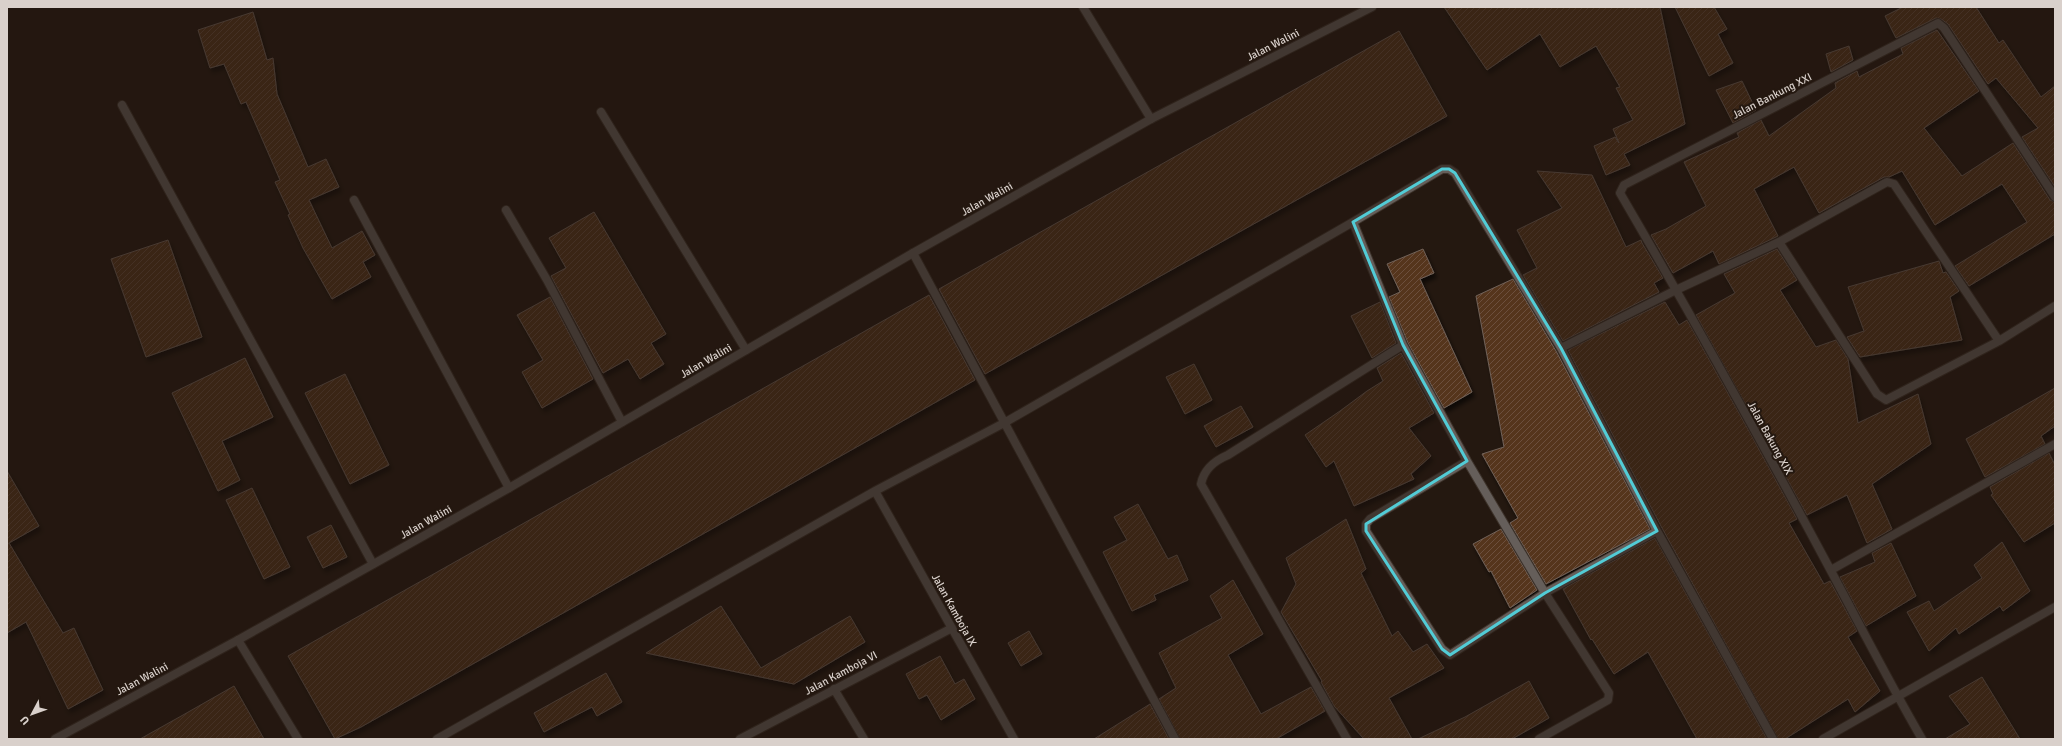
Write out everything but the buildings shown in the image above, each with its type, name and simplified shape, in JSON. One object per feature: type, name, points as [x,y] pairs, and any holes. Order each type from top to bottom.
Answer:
[{"type":"street","points":[[1083,7],[1151,119]]},
{"type":"street","name":"Jalan Walini","points":[[55,739],[238,640],[509,488],[913,253],[1151,119],[1372,7]]},
{"type":"street","name":"Jalan Bankung XXI","points":[[1620,193],[1624,186],[1938,23],[1944,28],[2055,197]]},
{"type":"street","points":[[122,105],[373,564]]},
{"type":"street","points":[[601,112],[746,350]]},
{"type":"street","points":[[437,739],[875,491],[1004,422],[1353,222],[1442,168],[1448,169],[1455,173],[1561,348],[1657,531],[1773,739]]},
{"type":"street","points":[[1561,348],[1676,290],[1779,242],[1887,182],[1894,184],[1999,341]]},
{"type":"street","name":"Jalan Bakung XIX","points":[[1620,193],[1676,290],[1831,570],[1922,739]]},
{"type":"street","points":[[354,200],[509,488]]},
{"type":"street","points":[[506,210],[547,280],[622,422]]},
{"type":"street","points":[[1353,222],[1403,345],[1467,461],[1545,593],[1610,697],[1608,700],[1539,739]]},
{"type":"street","points":[[1779,242],[1881,398],[1886,400],[1999,341],[2055,306]]},
{"type":"street","points":[[913,253],[1175,739]]},
{"type":"street","points":[[1347,739],[1201,484],[1203,475],[1215,460],[1228,455],[1403,345]]},
{"type":"street","points":[[1831,570],[2055,444]]},
{"type":"street","points":[[1467,461],[1370,519],[1366,524],[1366,531],[1442,649],[1450,655],[1545,593],[1657,531]]},
{"type":"street","name":"Jalan Kamboja IX","points":[[875,491],[1014,739]]},
{"type":"street","points":[[1823,739],[1897,695],[2055,607]]},
{"type":"street","name":"Jalan Kamboja VI","points":[[740,739],[952,628]]},
{"type":"street","points":[[238,640],[298,739]]},
{"type":"street","points":[[834,689],[864,739]]},
{"type":"highlighted area","points":[[1442,169],[1449,169],[1455,173],[1561,348],[1657,531],[1545,593],[1450,655],[1442,649],[1366,531],[1366,524],[1467,461],[1403,345],[1353,222]]}]
